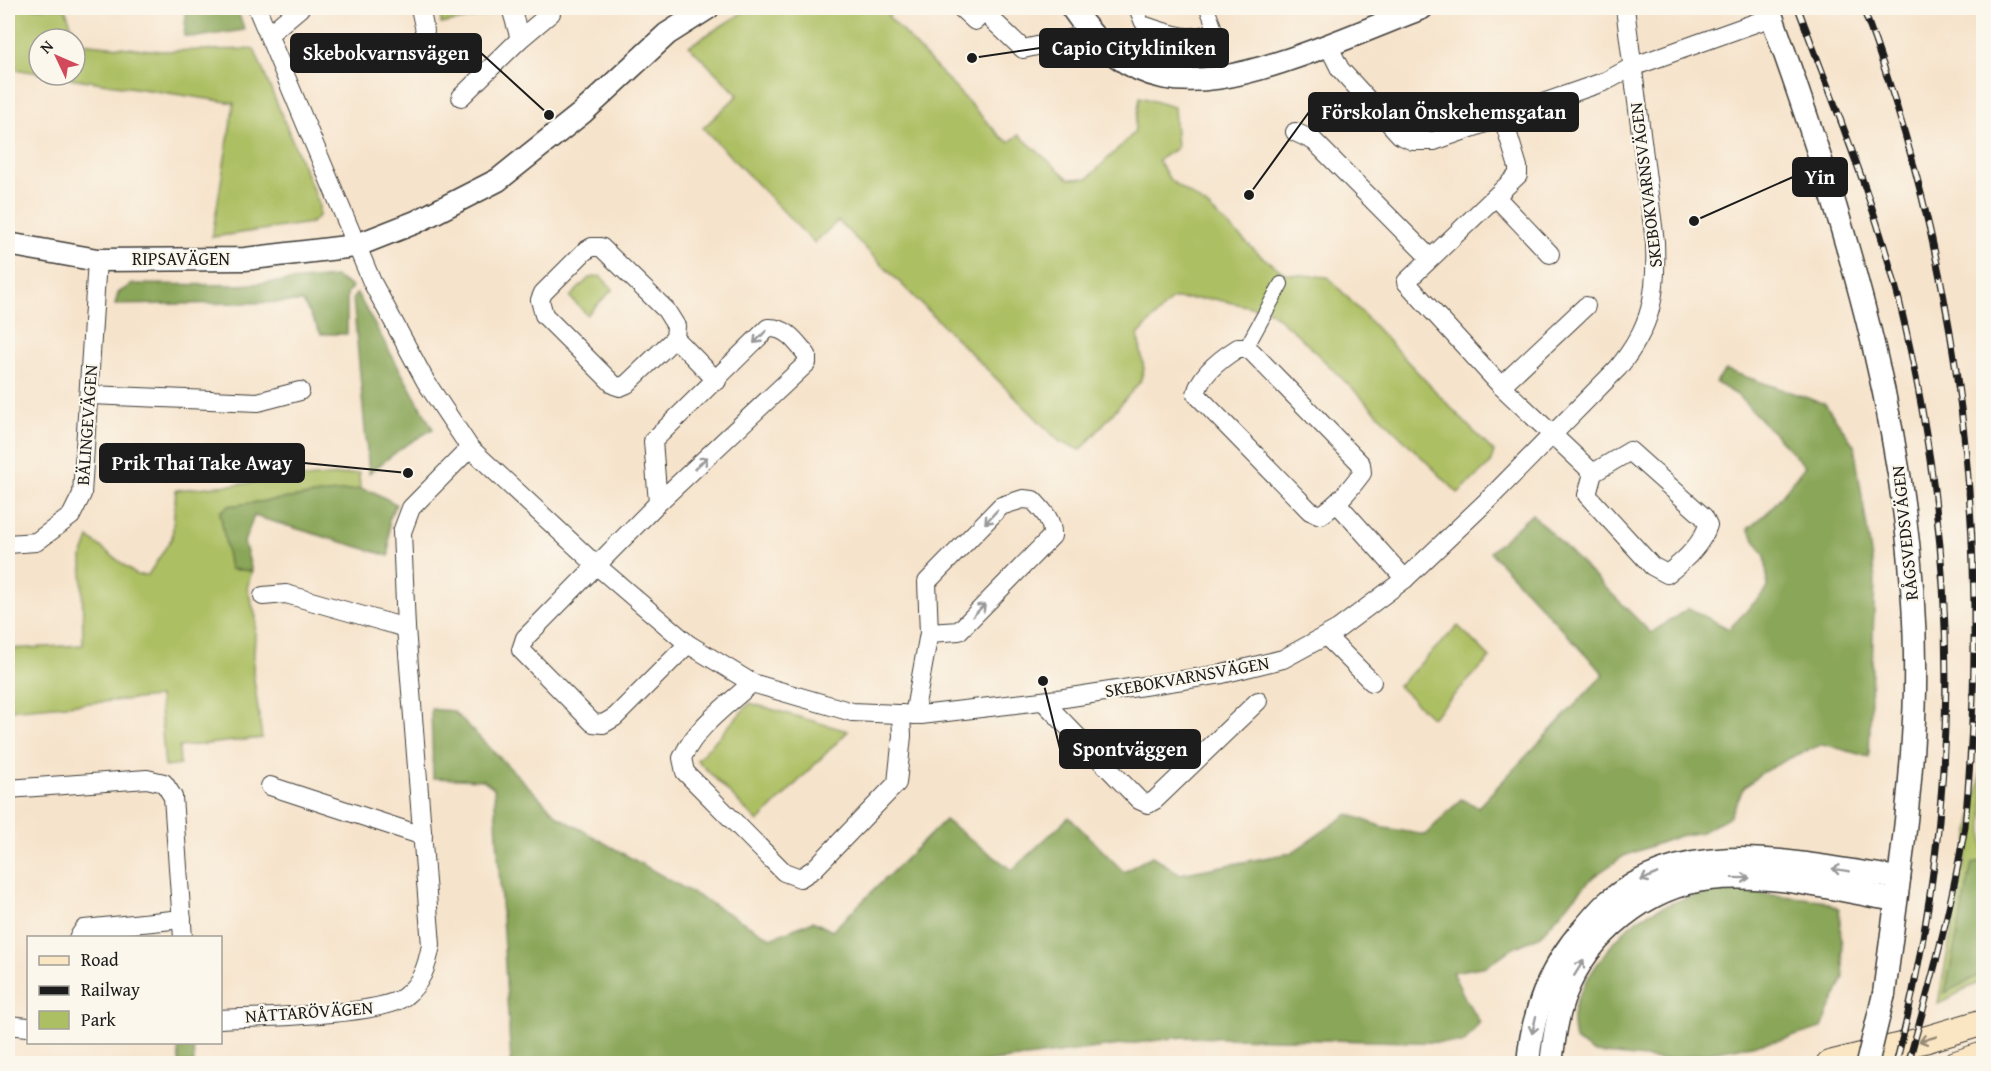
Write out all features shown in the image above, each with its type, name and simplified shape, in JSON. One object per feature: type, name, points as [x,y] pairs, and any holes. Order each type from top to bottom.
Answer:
[{"type":"main road","points":[[1829,1064],[1924,1040],[1983,1022]]},
{"type":"main road","points":[[1956,1064],[1983,1055]]},
{"type":"street","name":"SKEBOKVARNSVÄGEN","points":[[257,8],[355,246],[426,382],[470,448],[596,565],[688,644],[752,683],[852,712],[908,715],[1043,701],[1222,674],[1283,659],[1326,636],[1405,579],[1489,499],[1618,368],[1631,351],[1651,313],[1656,275],[1655,242],[1624,8]]},
{"type":"street","points":[[269,34],[300,8]]},
{"type":"street","points":[[415,51],[425,31],[420,8]]},
{"type":"street","points":[[511,8],[520,39]]},
{"type":"street","points":[[461,97],[520,39],[551,13],[551,8]]},
{"type":"street","name":"RIPSAVÄGEN","points":[[8,244],[98,260],[245,259],[355,246],[416,222],[498,180],[582,113],[667,34],[708,8]]},
{"type":"street","points":[[961,8],[975,21],[984,12],[1023,49],[1092,34]]},
{"type":"street","points":[[1072,8],[1092,34],[1112,54],[1128,64],[1176,80],[1204,81],[1247,73],[1328,45],[1422,8]]},
{"type":"street","points":[[1136,8],[1142,23],[1174,33],[1201,36],[1215,29],[1207,8]]},
{"type":"street","points":[[1328,45],[1340,69],[1400,135],[1413,141],[1434,141],[1606,81],[1632,67],[1771,12]]},
{"type":"street","name":"RÅGSVEDSVÄGEN","points":[[1771,12],[1804,107],[1857,278],[1877,352],[1904,503],[1913,595],[1915,688],[1913,744],[1884,994],[1868,1064]]},
{"type":"street","points":[[1503,118],[1518,167],[1518,175],[1406,282],[1501,386],[1593,473]]},
{"type":"street","points":[[1294,132],[1314,141],[1430,258]]},
{"type":"street","points":[[1497,197],[1551,254]]},
{"type":"street","points":[[675,338],[627,384],[620,387],[614,385],[544,315],[540,300],[543,293],[585,250],[601,247],[666,310],[676,326],[675,338],[717,381]]},
{"type":"street","name":"BÄLINGEVÄGEN","points":[[8,544],[36,542],[71,516],[82,494],[98,260]]},
{"type":"street","points":[[1246,348],[1281,284]]},
{"type":"street","points":[[1501,386],[1586,306]]},
{"type":"street","points":[[658,503],[653,441],[717,381],[768,328],[778,327],[788,334],[807,355],[807,363],[658,503],[596,565],[525,638],[521,650],[593,723],[603,724],[615,717],[688,644]]},
{"type":"street","points":[[1238,348],[1246,348],[1361,464],[1362,473],[1337,503],[1321,515],[1311,511],[1196,394],[1197,386],[1222,358],[1238,348]]},
{"type":"street","points":[[90,395],[258,402],[300,391]]},
{"type":"street","name":"NÅTTARÖVÄGEN","points":[[222,1019],[372,1009],[396,1001],[416,987],[426,970],[431,945],[406,628],[402,532],[411,508],[470,448]]},
{"type":"street","points":[[1630,451],[1704,517],[1708,525],[1705,534],[1680,565],[1667,574],[1661,572],[1652,566],[1587,495],[1593,473],[1630,451]]},
{"type":"street","points":[[752,683],[709,720],[690,741],[682,758],[685,772],[784,872],[800,878],[814,869],[897,783],[902,735],[929,633],[927,582],[1001,506],[1023,498],[1033,500],[1048,516],[1053,528],[1052,536],[958,631],[929,633]]},
{"type":"street","points":[[1337,503],[1405,579]]},
{"type":"street","points":[[263,596],[286,594],[406,628]]},
{"type":"street","points":[[1326,636],[1372,682]]},
{"type":"street","name":"SKEBOKVARNSVÄGEN","points":[[1043,701],[1138,800],[1148,804],[1155,800],[1258,701]]},
{"type":"street","points":[[8,789],[147,779],[164,783],[173,796],[183,936]]},
{"type":"street","points":[[270,786],[423,836]]},
{"type":"street","points":[[1528,1064],[1533,1024],[1545,988],[1571,943],[1609,901],[1648,876],[1697,861],[1762,858],[1897,889]]},
{"type":"street","points":[[1551,1064],[1560,1010],[1574,975],[1585,957],[1615,924],[1630,911],[1655,896],[1709,879],[1748,878],[1897,889]]},
{"type":"street","points":[[80,936],[84,930],[182,919]]},
{"type":"street","points":[[8,1025],[27,1027]]},
{"type":"green space","points":[[8,8],[65,8],[72,27],[27,27],[27,71],[13,69],[8,54]]},
{"type":"green space","points":[[183,8],[236,8],[245,30],[197,37],[184,36],[186,16]]},
{"type":"green space","points":[[441,8],[491,8],[493,14],[441,24]]},
{"type":"green space","points":[[750,8],[896,8],[888,16],[1001,137],[1009,142],[1019,135],[1069,179],[1088,178],[1134,133],[1140,97],[1174,107],[1177,148],[1158,160],[1170,180],[1207,206],[1261,256],[1286,274],[1328,277],[1494,452],[1490,464],[1458,493],[1297,334],[1270,311],[1214,299],[1172,299],[1138,335],[1144,369],[1140,382],[1081,450],[1060,442],[838,221],[814,243],[703,128],[738,95],[689,46]]},
{"type":"green space","points":[[87,44],[161,51],[254,49],[319,204],[319,216],[311,223],[212,237],[234,103],[87,81]]},
{"type":"green space","points":[[600,276],[613,289],[587,315],[570,297],[589,278]]},
{"type":"green space","points":[[336,277],[352,287],[347,294],[347,334],[321,334],[303,302],[115,305],[118,293],[132,284],[240,285]]},
{"type":"green space","points":[[357,293],[433,429],[403,447],[369,473],[353,298]]},
{"type":"green space","points":[[1726,370],[1825,404],[1854,445],[1875,579],[1869,757],[1823,744],[1792,757],[1761,773],[1743,789],[1730,816],[1702,832],[1679,836],[1624,856],[1593,877],[1539,937],[1511,949],[1487,966],[1452,972],[1480,1022],[1464,1043],[1183,1037],[971,1064],[511,1063],[494,788],[483,780],[433,778],[431,709],[453,711],[559,817],[771,938],[813,921],[832,931],[945,820],[1012,870],[1069,817],[1124,872],[1152,856],[1180,874],[1291,853],[1348,814],[1386,828],[1425,835],[1461,799],[1478,807],[1604,674],[1490,552],[1532,514],[1651,633],[1689,608],[1729,629],[1768,588],[1765,556],[1748,529],[1770,510],[1805,466],[1737,395],[1715,382]]},
{"type":"green space","points":[[359,473],[360,489],[228,506],[230,569],[252,571],[247,588],[256,617],[253,672],[262,738],[179,747],[180,765],[165,767],[159,697],[8,710],[8,649],[83,645],[82,557],[89,538],[137,575],[148,575],[172,538],[176,490]]},
{"type":"green space","points":[[360,489],[374,492],[396,504],[389,519],[389,556],[254,516],[244,542],[252,571],[230,569],[220,512],[228,506]]},
{"type":"green space","points":[[1458,626],[1490,658],[1432,718],[1398,686]]},
{"type":"green space","points":[[750,703],[848,731],[758,822],[697,760]]},
{"type":"green space","points":[[1983,762],[1983,980],[1938,1004]]},
{"type":"green space","points":[[1983,861],[1983,973],[1945,993],[1972,863]]},
{"type":"green space","points":[[1716,889],[1821,900],[1839,909],[1844,977],[1822,1028],[1781,1040],[1665,1060],[1595,1053],[1575,1040],[1573,1017],[1575,1005],[1589,977],[1622,934],[1643,916]]},
{"type":"green space","points":[[178,1044],[193,1044],[194,1063],[179,1063]]},
{"type":"railway","points":[[1798,8],[1853,152],[1878,226],[1899,300],[1920,397],[1934,492],[1943,587],[1946,682],[1943,777],[1933,872],[1918,967],[1896,1064]]},
{"type":"railway","points":[[1863,8],[1897,108],[1925,208],[1946,309],[1961,410],[1971,512],[1974,616],[1972,720],[1965,826],[1947,916],[1908,1064]]},
{"type":"place","name":"Capio Citykliniken","points":[[972,58]]},
{"type":"place","name":"Skebokvarnsvägen","points":[[549,115]]},
{"type":"place","name":"Förskolan Önskehemsgatan","points":[[1249,195]]},
{"type":"place","name":"Yin","points":[[1694,221]]},
{"type":"place","name":"Prik Thai Take Away","points":[[408,473]]},
{"type":"place","name":"Spontväggen","points":[[1043,681]]}]
